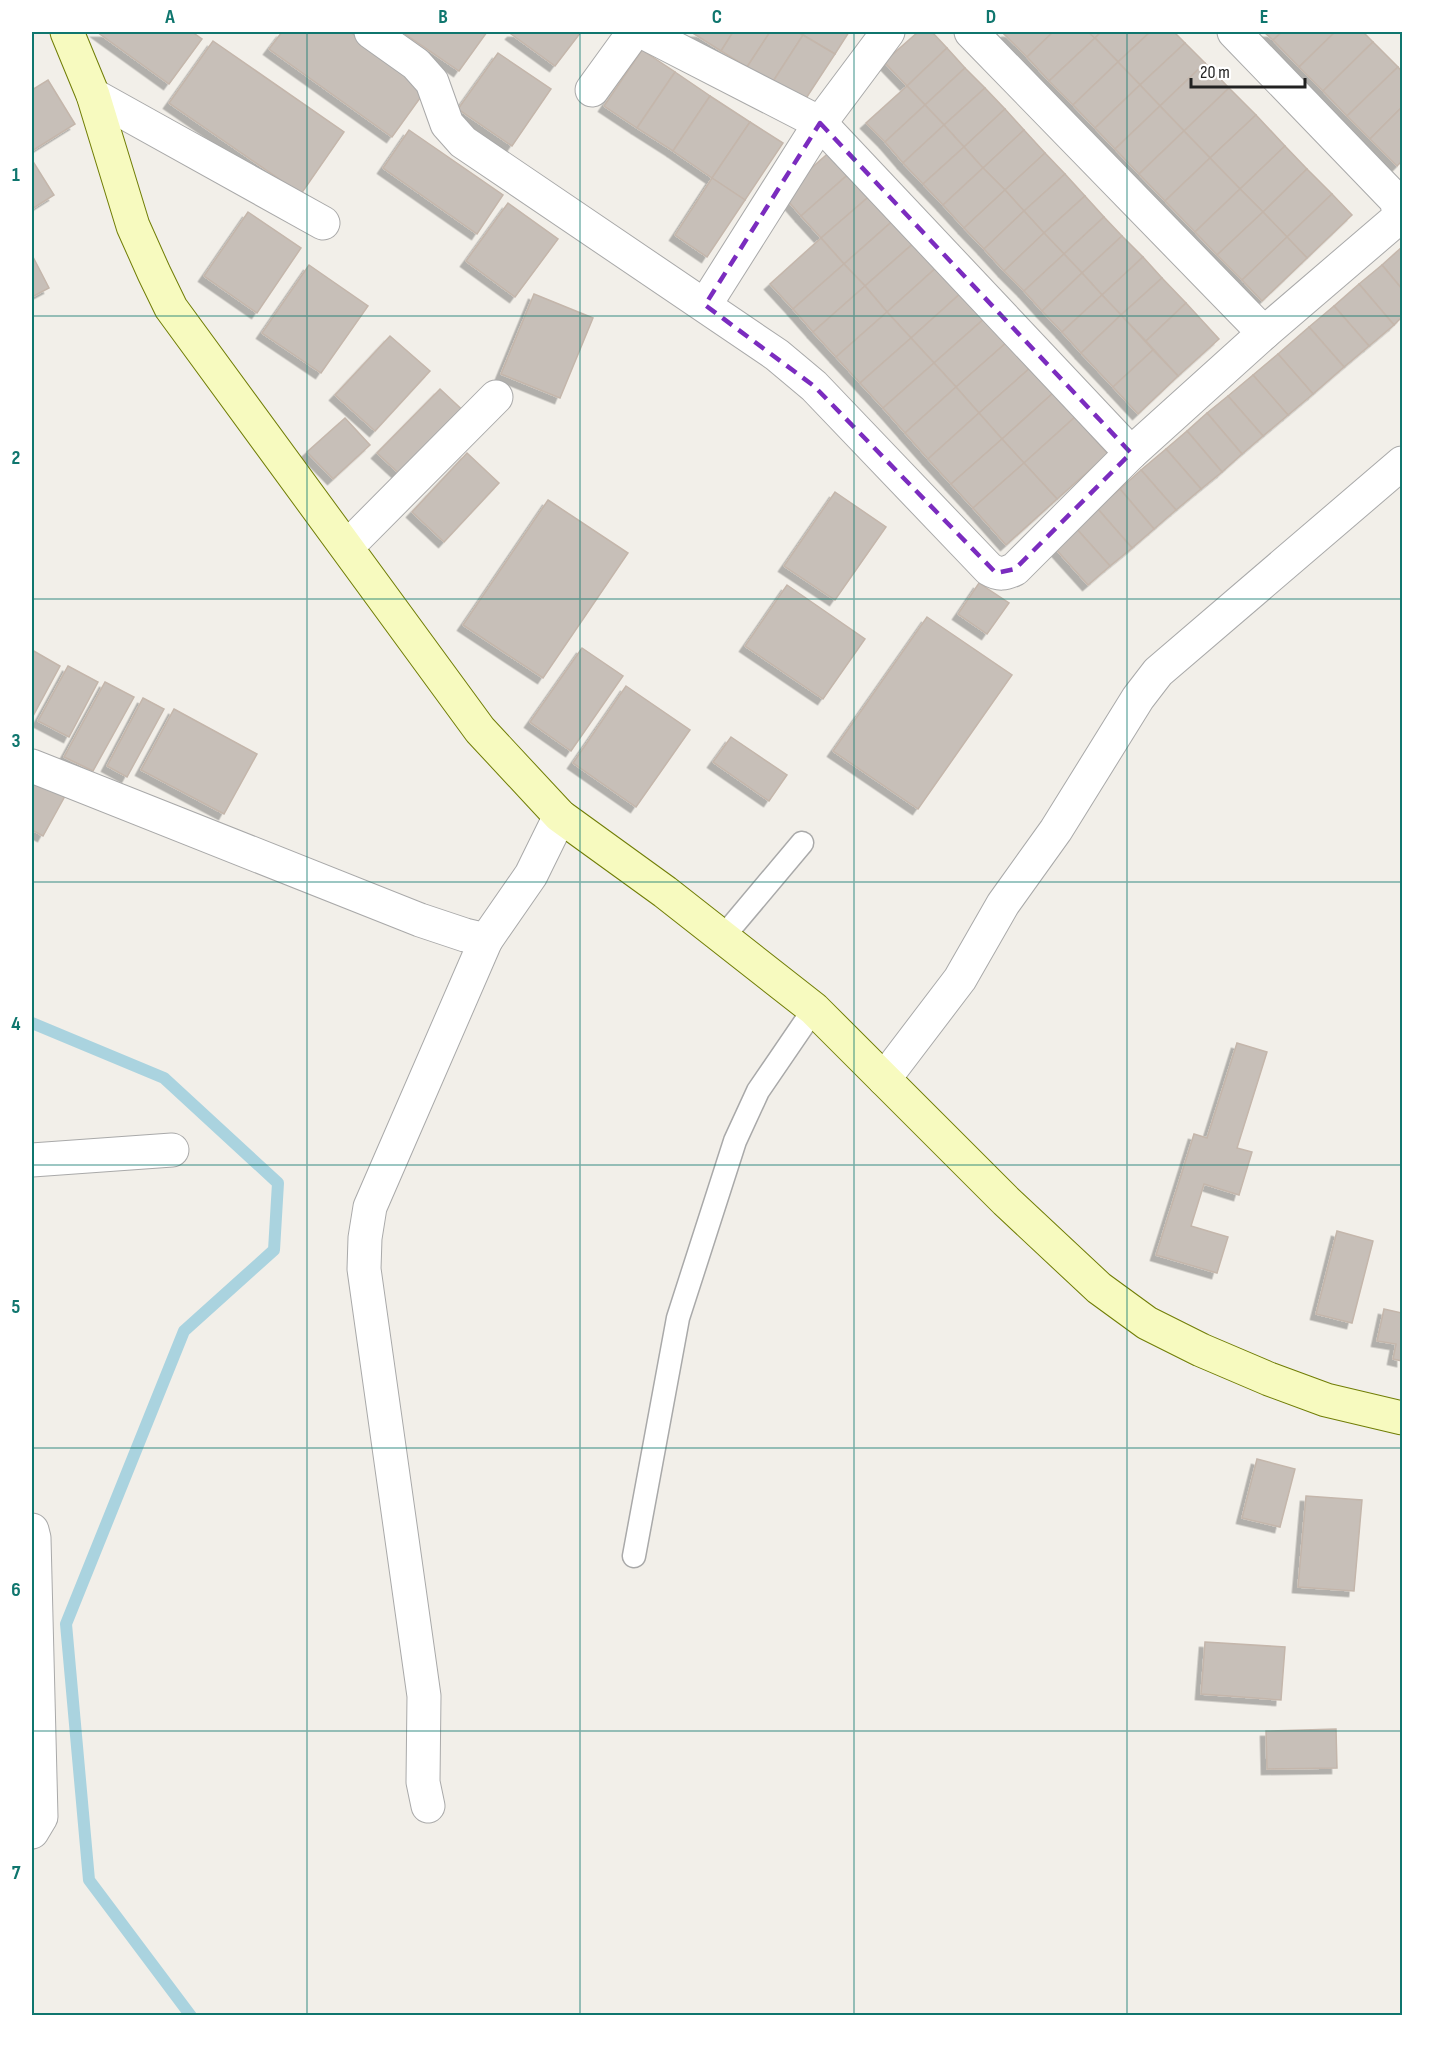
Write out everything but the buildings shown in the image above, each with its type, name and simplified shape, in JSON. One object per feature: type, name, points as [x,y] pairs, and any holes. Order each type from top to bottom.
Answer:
[{"type":"street","points":[[66,32],[93,95],[133,226],[171,308],[480,730],[560,816],[664,892],[814,1009],[1006,1201],[1099,1288],[1148,1323],[1201,1350],[1326,1400],[1402,1418]]},
{"type":"street","points":[[371,32],[416,64],[432,82],[447,124],[463,142],[777,355],[814,386],[989,569],[1002,574],[1015,569],[1131,453],[1264,333],[1397,219],[1399,212],[1396,200],[1234,32]]},
{"type":"street","points":[[592,90],[634,32]]},
{"type":"street","points":[[644,32],[820,123],[1131,453]]},
{"type":"street","points":[[705,305],[820,123],[888,32]]},
{"type":"street","points":[[971,32],[1264,333]]},
{"type":"street","points":[[93,95],[323,223]]},
{"type":"street","points":[[347,547],[496,398]]},
{"type":"street","points":[[884,1079],[960,979],[1004,904],[1056,830],[1138,698],[1158,672],[1402,463]]},
{"type":"street","points":[[32,766],[420,920],[486,940]]},
{"type":"street","points":[[428,1806],[423,1782],[424,1696],[368,1301],[364,1269],[365,1238],[370,1207],[486,940],[531,875],[560,816]]},
{"type":"street","points":[[32,1160],[172,1150]]},
{"type":"street","points":[[32,1530],[34,1539],[35,1695],[41,1817],[32,1832]]},
{"type":"lane","points":[[723,937],[802,843]]},
{"type":"lane","points":[[634,1556],[678,1318],[735,1141],[758,1091],[814,1009]]},
{"type":"highlighted area","points":[[820,123],[1131,453],[1015,569],[996,573],[814,386],[705,305]]},
{"type":"waterway","points":[[32,1023],[164,1078],[278,1183],[274,1250],[184,1331],[66,1624],[89,1880],[191,2016]]}]
